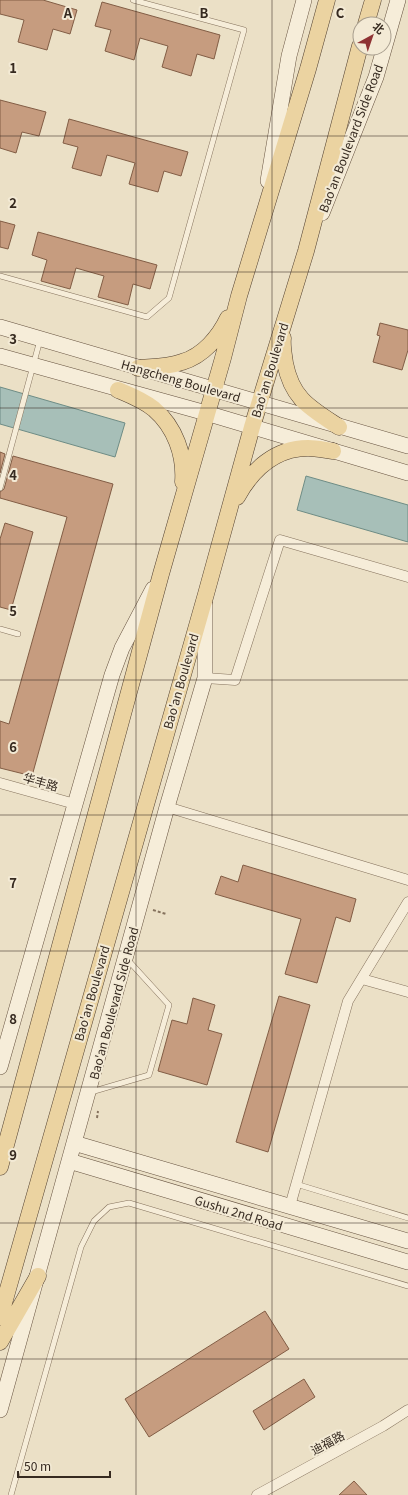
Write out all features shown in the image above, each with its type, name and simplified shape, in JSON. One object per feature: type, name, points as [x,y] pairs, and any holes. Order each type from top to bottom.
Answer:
[{"type":"main road","points":[[262,220],[289,56],[304,0]]},
{"type":"main road","points":[[0,1167],[206,413],[214,390],[239,296],[327,0]]},
{"type":"main road","points":[[368,16],[373,0]]},
{"type":"main road","name":"Bao'an Boulevard Side Road","points":[[306,251],[371,90],[398,0]]},
{"type":"main road","name":"Bao'an Boulevard","points":[[0,1317],[206,594],[226,516],[306,251],[357,56]]},
{"type":"main road","points":[[138,368],[166,366],[182,362],[197,355],[209,345],[226,323],[239,296]]},
{"type":"main road","points":[[285,318],[282,342],[287,372],[292,385],[305,403],[339,427]]},
{"type":"main road","name":"Hangcheng Boulevard","points":[[0,327],[408,446]]},
{"type":"main road","name":"Hangcheng Boulevard","points":[[0,356],[118,390],[206,413],[408,473]]},
{"type":"main road","points":[[118,390],[153,408],[173,431],[180,452],[183,474],[181,503]]},
{"type":"main road","points":[[226,516],[251,476],[260,466],[272,458],[283,452],[295,449],[309,448],[333,451]]},
{"type":"main road","points":[[0,1067],[112,675],[122,648],[161,574]]},
{"type":"main road","name":"Bao'an Boulevard Side Road","points":[[0,1410],[167,807],[205,678],[206,594]]},
{"type":"main road","name":"Gushu 2nd Road","points":[[74,1142],[408,1241]]},
{"type":"main road","name":"Gushu 2nd Road","points":[[69,1161],[408,1262]]},
{"type":"main road","points":[[0,1342],[38,1276]]},
{"type":"street","points":[[205,678],[235,680],[280,540],[408,577]]},
{"type":"street","name":"华丰路","points":[[0,783],[75,804]]},
{"type":"street","points":[[167,807],[408,880]]},
{"type":"street","points":[[290,1206],[348,1001],[408,902]]},
{"type":"street","points":[[362,979],[408,992]]},
{"type":"street","name":"迪福路","points":[[256,1495],[383,1426],[408,1410]]},
{"type":"lane","points":[[0,276],[147,317],[169,298],[244,30],[133,0]]},
{"type":"lane","points":[[0,488],[41,339]]},
{"type":"lane","points":[[0,629],[18,634]]},
{"type":"lane","points":[[88,1093],[149,1075],[169,1005],[125,957]]},
{"type":"lane","points":[[296,1184],[408,1218]]},
{"type":"lane","points":[[11,1495],[81,1247],[94,1221],[110,1207],[129,1203],[408,1286]]},
{"type":"path","points":[[153,910],[166,914]]},
{"type":"water","points":[[0,387],[125,423],[115,457],[0,424]]},
{"type":"water","points":[[306,476],[408,505],[408,542],[297,510]]},
{"type":"building","points":[[0,0],[43,0],[77,10],[70,34],[53,29],[47,50],[18,42],[24,20],[0,14]]},
{"type":"building","points":[[102,2],[220,35],[214,59],[197,54],[191,76],[162,67],[168,46],[140,38],[134,60],[105,51],[111,30],[95,26]]},
{"type":"building","points":[[0,100],[46,112],[39,136],[22,132],[16,153],[0,148]]},
{"type":"building","points":[[69,119],[188,152],[181,176],[164,171],[158,192],[129,184],[135,163],[107,155],[101,176],[72,168],[78,147],[63,143]]},
{"type":"building","points":[[0,221],[15,225],[8,249],[0,247]]},
{"type":"building","points":[[38,232],[157,265],[150,289],[133,284],[128,305],[98,297],[104,276],[76,268],[70,289],[41,281],[47,260],[32,255]]},
{"type":"building","points":[[380,323],[408,330],[408,350],[402,370],[373,362],[380,336],[377,335]]},
{"type":"building","points":[[0,452],[5,454],[0,473]]},
{"type":"building","points":[[13,456],[113,484],[32,776],[0,768],[0,721],[9,724],[67,517],[0,498],[0,492],[4,489]]},
{"type":"building","points":[[5,523],[33,532],[11,610],[0,607],[0,539]]},
{"type":"building","points":[[243,865],[356,899],[350,922],[336,917],[317,983],[285,974],[301,919],[215,894],[221,876],[238,882]]},
{"type":"building","points":[[279,996],[310,1005],[268,1152],[236,1142]]},
{"type":"building","points":[[193,998],[215,1005],[208,1030],[222,1034],[207,1085],[158,1071],[172,1020],[187,1024]]},
{"type":"building","points":[[265,1311],[289,1349],[149,1437],[125,1399]]},
{"type":"building","points":[[304,1379],[315,1397],[264,1430],[253,1411]]},
{"type":"building","points":[[354,1481],[367,1495],[339,1495]]}]
